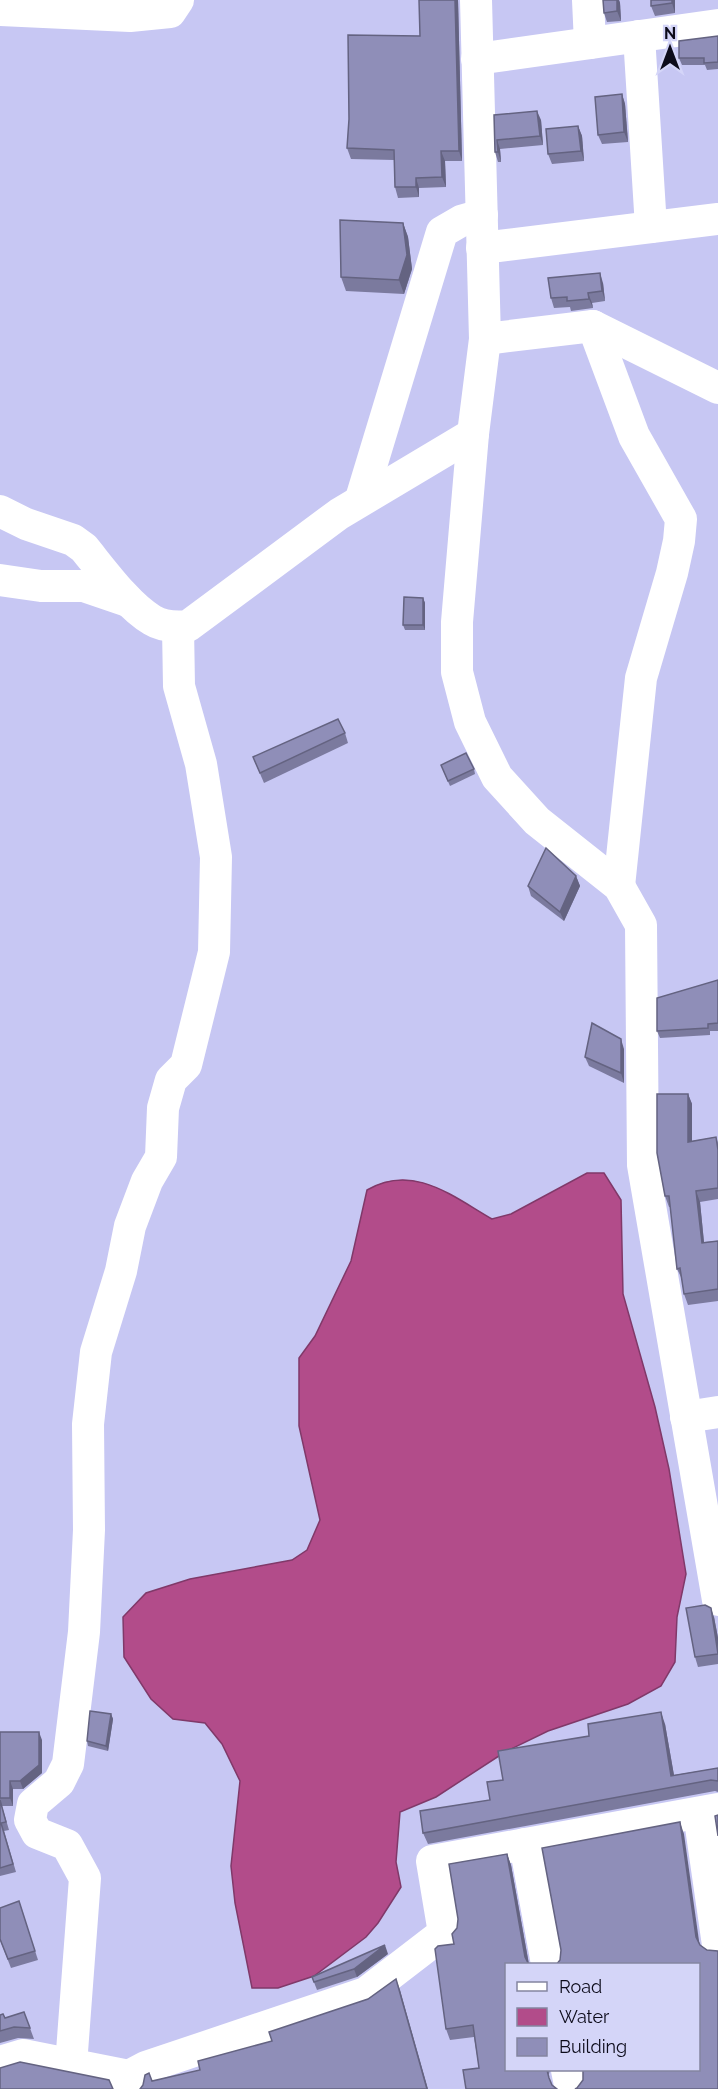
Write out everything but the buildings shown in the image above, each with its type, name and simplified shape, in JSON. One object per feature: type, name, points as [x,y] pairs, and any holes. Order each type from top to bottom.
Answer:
[{"type":"street","points":[[0,10],[130,16],[170,12],[178,0]]},
{"type":"street","points":[[476,0],[485,339],[473,434],[457,622],[457,672],[470,722],[497,777],[537,820],[619,886],[640,925],[643,1165],[718,1600]]},
{"type":"street","points":[[588,0],[590,43]]},
{"type":"street","points":[[477,59],[718,25]]},
{"type":"street","points":[[639,36],[651,227]]},
{"type":"street","points":[[361,499],[442,232],[461,221],[482,215]]},
{"type":"street","points":[[482,248],[718,219]]},
{"type":"street","points":[[485,339],[593,326],[718,388]]},
{"type":"street","points":[[593,326],[634,436],[681,519],[680,541],[672,573],[641,678],[619,886]]},
{"type":"street","points":[[0,511],[26,524],[73,540],[84,548],[130,602],[153,621],[178,627],[188,626],[361,499],[473,434]]},
{"type":"street","points":[[0,580],[41,585],[84,586],[130,602]]},
{"type":"street","points":[[70,2065],[85,1878],[67,1845],[37,1833],[30,1820],[33,1804],[59,1782],[68,1764],[84,1632],[89,1530],[88,1424],[96,1352],[122,1271],[130,1226],[147,1181],[161,1157],[163,1108],[171,1080],[186,1065],[214,952],[216,857],[201,764],[179,686],[178,627]]},
{"type":"street","points":[[686,1417],[718,1412]]},
{"type":"street","points":[[0,2062],[23,2055],[70,2065],[130,2082],[146,2067],[366,1993],[444,1933],[432,1861],[708,1811],[718,1945]]},
{"type":"street","points":[[525,1844],[547,1963]]},
{"type":"water","points":[[587,1173],[604,1173],[621,1200],[623,1294],[655,1407],[669,1469],[686,1574],[677,1617],[675,1662],[661,1686],[628,1704],[548,1731],[505,1752],[436,1797],[400,1812],[396,1862],[401,1887],[378,1923],[366,1937],[314,1976],[278,1988],[252,1988],[235,1903],[231,1866],[240,1781],[222,1744],[205,1723],[173,1719],[151,1699],[124,1657],[123,1617],[146,1593],[190,1579],[292,1560],[307,1550],[320,1520],[299,1426],[299,1358],[315,1336],[351,1261],[367,1190],[400,1180],[416,1181],[447,1193],[492,1219],[511,1214]]}]
